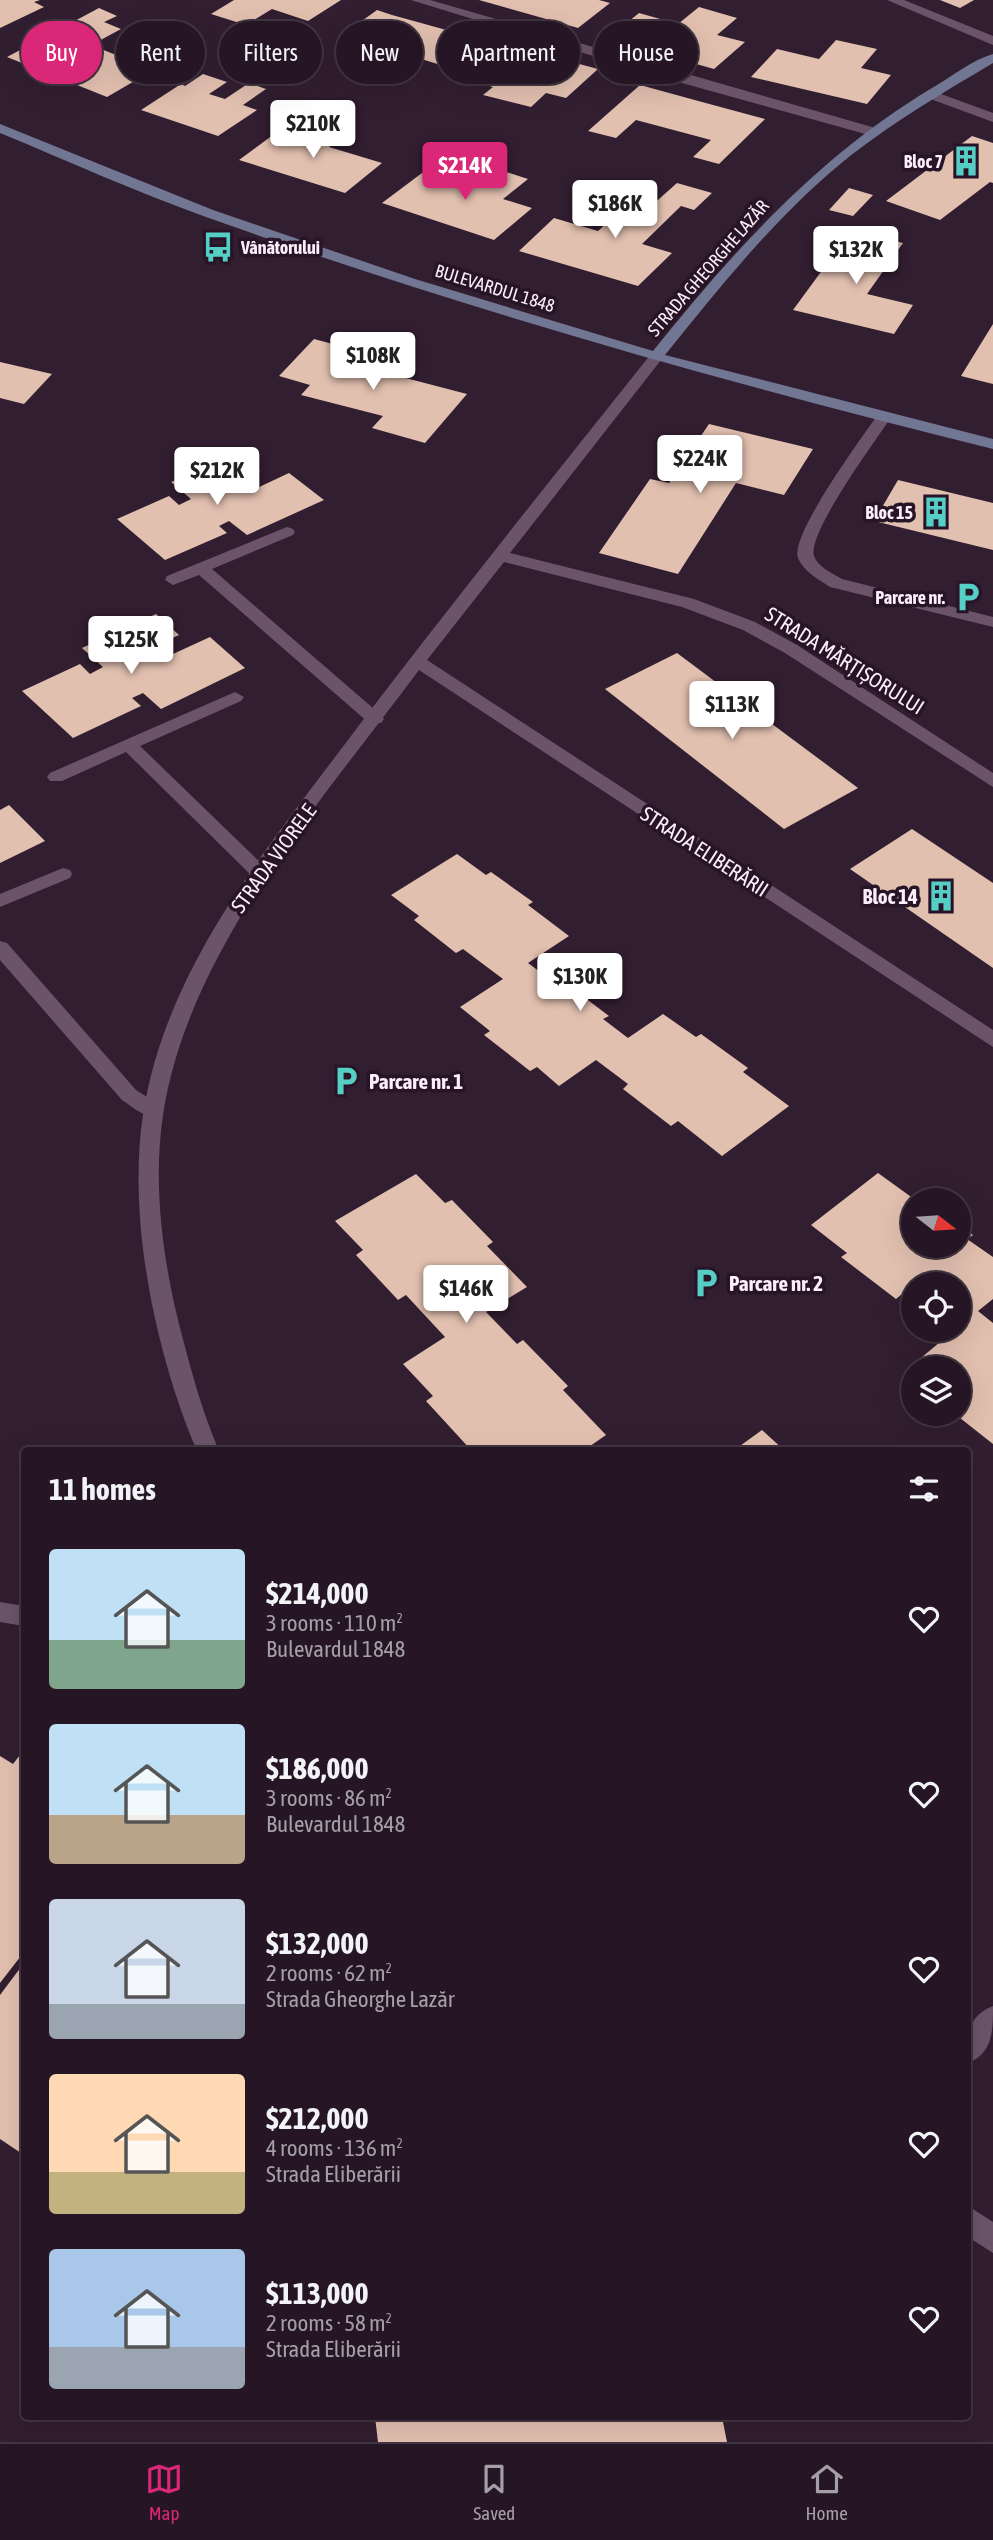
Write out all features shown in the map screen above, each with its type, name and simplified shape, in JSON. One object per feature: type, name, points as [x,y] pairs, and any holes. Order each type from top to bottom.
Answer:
[{"type":"street","points":[[417,0],[650,70],[874,132]]},
{"type":"street","points":[[893,0],[993,41]]},
{"type":"street","name":"STRADA GHEORGHE LAZĂR","points":[[656,357],[745,249],[826,170],[874,132],[930,94],[993,58]]},
{"type":"street","points":[[930,94],[993,118]]},
{"type":"street","name":"BULEVARDUL 1848","points":[[0,128],[208,214],[410,282],[656,357],[993,444]]},
{"type":"street","name":"STRADA VIORELE","points":[[205,1447],[162,1305],[153,1247],[149,1171],[153,1110],[173,1036],[202,968],[235,908],[259,872],[417,661],[656,357]]},
{"type":"street","points":[[884,416],[813,524],[804,545],[806,558],[815,570],[836,583],[993,622]]},
{"type":"street","points":[[173,580],[287,532]]},
{"type":"street","name":"STRADA MĂRȚIȘORULUI","points":[[501,556],[688,603],[749,626],[791,649],[993,781]]},
{"type":"street","points":[[201,568],[375,719]]},
{"type":"street","name":"STRADA ELIBERĂRII","points":[[417,661],[993,1040]]},
{"type":"street","points":[[56,777],[235,697]]},
{"type":"street","points":[[130,745],[259,872]]},
{"type":"street","points":[[0,901],[63,874]]},
{"type":"street","points":[[0,948],[129,1094],[153,1110]]},
{"type":"street","points":[[0,1612],[21,1616]]},
{"type":"street","points":[[971,2046],[993,2019]]},
{"type":"street","points":[[971,2222],[993,2239]]},
{"type":"building","points":[[0,0],[40,0],[34,2],[44,7],[0,28]]},
{"type":"building","points":[[234,0],[341,0],[308,21],[272,9],[252,21],[233,21],[211,14]]},
{"type":"building","points":[[479,0],[599,0],[610,3],[580,26],[580,21],[553,21]]},
{"type":"building","points":[[940,0],[974,0],[960,8]]},
{"type":"building","points":[[699,7],[737,18],[717,35],[745,42],[714,69],[698,65],[698,21],[682,21]]},
{"type":"building","points":[[99,8],[117,16],[104,22],[116,27],[116,32],[102,39],[102,21],[75,21]]},
{"type":"building","points":[[377,10],[414,21],[362,21]]},
{"type":"building","points":[[639,13],[667,21],[629,21]]},
{"type":"building","points":[[423,24],[437,27],[437,64],[423,60]]},
{"type":"building","points":[[836,40],[877,49],[861,68],[891,75],[867,104],[751,77],[777,49],[819,59]]},
{"type":"building","points":[[102,49],[116,55],[116,84],[129,84],[107,97],[74,84],[102,84]]},
{"type":"building","points":[[21,50],[21,63],[7,57]]},
{"type":"building","points":[[580,64],[594,68],[594,73],[566,98],[546,93],[531,107],[483,95],[493,87],[482,84],[580,84]]},
{"type":"building","points":[[205,75],[219,79],[219,84],[224,84],[209,94],[225,99],[248,84],[266,89],[243,105],[257,110],[218,136],[141,110],[181,84],[205,84]]},
{"type":"building","points":[[640,85],[765,119],[719,164],[693,157],[711,140],[636,120],[616,138],[588,131]]},
{"type":"building","points":[[338,125],[353,130],[329,147],[382,163],[345,193],[239,160],[277,132],[314,143]]},
{"type":"building","name":"Bloc 7","points":[[972,136],[993,143],[993,183],[990,182],[940,220],[886,201]]},
{"type":"building","points":[[488,166],[528,179],[503,199],[532,208],[494,240],[382,203],[422,173],[463,186]]},
{"type":"building","points":[[677,183],[712,193],[694,210],[681,206],[642,244],[672,253],[638,286],[519,251],[554,218],[598,231],[621,210],[641,215]]},
{"type":"building","points":[[849,188],[873,195],[853,216],[829,210]]},
{"type":"building","points":[[851,231],[903,243],[867,294],[913,305],[894,334],[793,310]]},
{"type":"building","points":[[993,324],[993,384],[961,376],[980,345]]},
{"type":"building","points":[[314,339],[355,350],[344,362],[467,394],[425,443],[372,428],[383,416],[301,395],[310,385],[279,376]]},
{"type":"building","points":[[0,362],[52,374],[24,404],[0,398]]},
{"type":"building","points":[[709,424],[813,449],[784,495],[736,483],[678,574],[599,553],[650,479],[669,483]]},
{"type":"building","points":[[238,453],[260,471],[244,478],[257,488],[289,473],[324,500],[247,535],[229,521],[219,526],[227,533],[165,560],[117,519],[169,496],[179,505],[191,499],[171,482]]},
{"type":"building","name":"Bloc 15","points":[[898,480],[993,503],[993,550],[874,521]]},
{"type":"building","points":[[156,614],[179,635],[161,643],[173,654],[210,637],[245,668],[161,709],[143,693],[132,698],[141,706],[73,738],[22,691],[80,664],[90,674],[103,667],[82,648]]},
{"type":"building","points":[[677,653],[858,788],[784,829],[605,689]]},
{"type":"building","points":[[9,805],[45,841],[0,863],[0,810]]},
{"type":"building","name":"Bloc 14","points":[[912,829],[993,883],[993,968],[850,869]]},
{"type":"building","points":[[457,854],[486,875],[491,872],[533,902],[528,905],[569,936],[528,963],[559,986],[564,982],[609,1016],[603,1019],[628,1038],[663,1014],[696,1037],[701,1034],[748,1068],[743,1072],[789,1106],[722,1156],[678,1121],[671,1126],[623,1089],[628,1084],[596,1060],[559,1086],[537,1067],[530,1071],[484,1035],[490,1031],[460,1007],[503,979],[463,949],[456,953],[414,920],[419,916],[391,895]]},
{"type":"building","points":[[878,1173],[901,1190],[901,1258],[971,1258],[971,1242],[993,1257],[993,1299],[978,1311],[993,1323],[993,1444],[970,1426],[971,1356],[923,1356],[940,1342],[971,1342],[971,1272],[901,1272],[901,1295],[896,1299],[841,1257],[847,1253],[811,1225]]},
{"type":"building","points":[[416,1174],[445,1203],[452,1200],[493,1242],[487,1246],[527,1287],[486,1312],[517,1344],[523,1340],[568,1386],[563,1390],[606,1435],[589,1447],[468,1447],[426,1401],[433,1396],[403,1364],[445,1337],[406,1295],[398,1300],[356,1255],[363,1250],[335,1221]]},
{"type":"building","points":[[762,1430],[781,1447],[739,1447]]},
{"type":"building","points":[[21,1754],[21,1956],[0,1983],[0,1756],[13,1764]]},
{"type":"building","points":[[21,1967],[21,2153],[0,2139],[0,1995]]},
{"type":"building","points":[[375,2420],[723,2420],[727,2442],[378,2442]]},
{"type":"place","name":"Bloc 7","points":[[966,161]]},
{"type":"place","name":"Vânătorului","points":[[218,247]]},
{"type":"place","name":"Bloc 15","points":[[936,512]]},
{"type":"place","name":"Parcare nr.","points":[[968,597]]},
{"type":"place","name":"Bloc 14","points":[[941,896]]},
{"type":"place","name":"Parcare nr. 1","points":[[346,1081]]},
{"type":"place","name":"Parcare nr. 2","points":[[706,1283]]}]
